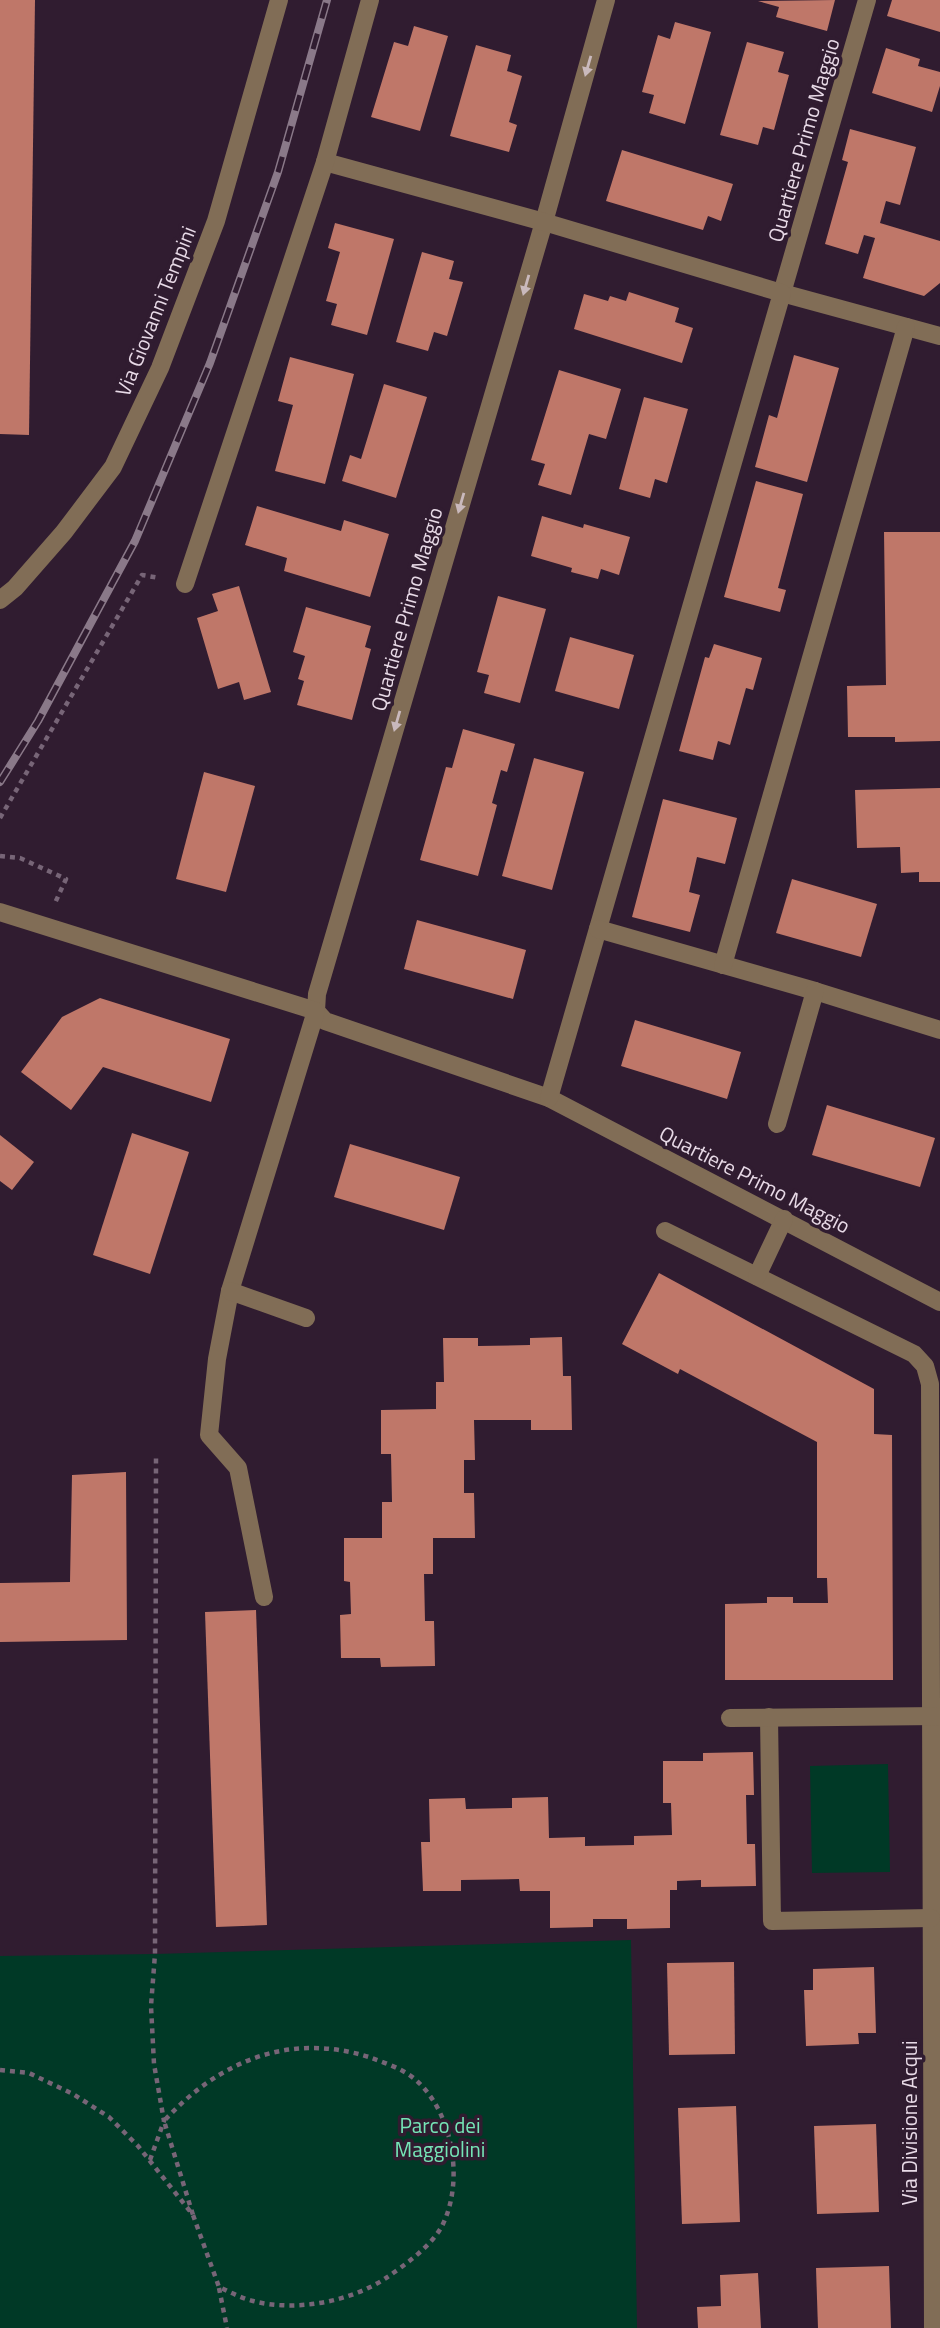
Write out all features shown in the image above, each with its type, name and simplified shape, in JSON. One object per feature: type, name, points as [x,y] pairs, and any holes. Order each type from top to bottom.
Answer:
[{"type":"street","name":"Via Giovanni Tempini","points":[[0,600],[15,588],[64,533],[113,467],[160,368],[216,221],[279,0]]},
{"type":"street","points":[[184,584],[325,162],[370,0]]},
{"type":"street","name":"Quartiere Primo Maggio","points":[[264,1597],[238,1468],[209,1434],[217,1359],[230,1291],[316,1011],[317,994],[544,222],[606,0]]},
{"type":"street","name":"Quartiere Primo Maggio","points":[[549,1098],[867,0]]},
{"type":"street","points":[[325,162],[940,336]]},
{"type":"street","points":[[723,965],[906,327]]},
{"type":"street","name":"Quartiere Primo Maggio","points":[[0,912],[316,1011],[325,1021],[549,1098],[940,1302]]},
{"type":"street","points":[[598,929],[816,991],[940,1030]]},
{"type":"street","points":[[777,1124],[816,991]]},
{"type":"street","points":[[757,1276],[784,1219]]},
{"type":"street","name":"Via Divisione Acqui","points":[[665,1231],[914,1354],[925,1366],[929,1384],[935,1485],[935,1716],[931,1918],[933,2328]]},
{"type":"street","points":[[230,1291],[306,1318]]},
{"type":"street","points":[[730,1718],[935,1716]]},
{"type":"street","points":[[769,1717],[772,1921],[931,1918]]},
{"type":"path","points":[[0,818],[142,575],[184,584]]},
{"type":"path","points":[[0,856],[20,858],[66,879],[45,926]]},
{"type":"path","points":[[156,1458],[155,1940],[151,2006],[154,2064],[164,2122],[219,2287],[227,2328]]},
{"type":"path","points":[[150,2160],[164,2122],[201,2087],[247,2059],[298,2048],[349,2051],[390,2064],[417,2081],[441,2113],[453,2151],[453,2189],[443,2225],[414,2260],[372,2287],[332,2300],[284,2306],[252,2301],[219,2287]]},
{"type":"path","points":[[0,2070],[29,2073],[73,2094],[109,2117],[150,2160],[194,2215]]},
{"type":"green space","points":[[888,1764],[890,1872],[812,1873],[810,1766]]},
{"type":"green space","name":"Parco dei Maggiolini","points":[[631,1940],[637,2328],[0,2328],[0,1956]]},
{"type":"building","points":[[0,0],[35,0],[29,435],[0,434]]},
{"type":"building","points":[[835,0],[827,31],[776,17],[779,7],[758,1]]},
{"type":"building","points":[[892,0],[940,0],[940,32],[887,16]]},
{"type":"building","points":[[675,22],[711,32],[685,124],[649,113],[654,95],[642,92],[658,35],[670,39]]},
{"type":"building","points":[[414,26],[448,36],[420,131],[371,117],[394,42],[408,46]]},
{"type":"building","points":[[747,42],[784,52],[778,72],[789,75],[774,130],[763,127],[758,145],[720,135]]},
{"type":"building","points":[[476,45],[511,55],[507,71],[522,76],[509,122],[517,125],[509,152],[450,136]]},
{"type":"building","points":[[886,48],[920,59],[918,66],[940,72],[940,86],[932,112],[872,93]]},
{"type":"building","points":[[850,129],[916,147],[900,205],[886,201],[880,223],[940,241],[940,283],[924,296],[863,278],[875,238],[864,235],[858,254],[825,244],[848,162],[842,160]]},
{"type":"building","points":[[622,150],[733,184],[721,221],[708,216],[703,230],[606,201]]},
{"type":"building","points":[[335,223],[394,239],[367,335],[331,325],[337,304],[326,301],[340,252],[328,248]]},
{"type":"building","points":[[422,252],[454,261],[449,279],[463,282],[447,336],[434,332],[428,351],[396,342]]},
{"type":"building","points":[[629,292],[679,308],[675,322],[693,328],[682,363],[574,329],[584,294],[608,301],[610,296],[626,301]]},
{"type":"building","points":[[794,355],[839,368],[807,482],[755,467],[769,415],[777,418]]},
{"type":"building","points":[[290,357],[354,374],[325,484],[275,471],[293,405],[278,401]]},
{"type":"building","points":[[559,370],[621,389],[606,439],[589,434],[571,495],[538,485],[545,464],[531,460]]},
{"type":"building","points":[[384,384],[427,397],[396,498],[342,481],[350,455],[361,459]]},
{"type":"building","points":[[644,397],[688,409],[667,483],[655,479],[650,498],[619,489]]},
{"type":"building","points":[[756,481],[803,494],[778,588],[786,590],[780,612],[724,597]]},
{"type":"building","points":[[257,506],[341,531],[344,520],[389,534],[370,597],[284,571],[287,558],[245,545]]},
{"type":"building","points":[[542,516],[583,528],[584,524],[630,537],[619,575],[601,569],[598,579],[571,572],[572,568],[531,556]]},
{"type":"building","points":[[884,532],[940,532],[940,741],[895,742],[895,737],[848,737],[847,686],[886,685]]},
{"type":"building","points":[[239,586],[271,692],[244,700],[239,682],[218,689],[197,618],[218,611],[212,594]]},
{"type":"building","points":[[498,596],[546,609],[520,703],[484,693],[489,675],[477,672]]},
{"type":"building","points":[[306,607],[371,626],[365,647],[371,649],[352,720],[297,705],[304,681],[298,679],[305,656],[293,652]]},
{"type":"building","points":[[570,637],[634,655],[619,709],[555,691]]},
{"type":"building","points":[[714,644],[762,658],[753,690],[746,688],[730,745],[718,741],[713,760],[679,751],[705,657],[709,658]]},
{"type":"building","points":[[463,729],[515,744],[507,772],[501,770],[492,803],[497,805],[478,876],[420,860],[446,767],[452,768]]},
{"type":"building","points":[[534,758],[584,772],[552,890],[502,876]]},
{"type":"building","points":[[204,772],[255,786],[226,892],[176,879]]},
{"type":"building","points":[[940,788],[940,882],[919,882],[919,872],[901,873],[900,847],[857,848],[855,790]]},
{"type":"building","points":[[663,799],[737,818],[725,864],[697,857],[689,892],[700,895],[690,932],[632,917]]},
{"type":"building","points":[[792,879],[877,904],[861,957],[776,933]]},
{"type":"building","points":[[417,920],[526,950],[513,999],[404,969]]},
{"type":"building","points":[[100,998],[230,1039],[211,1102],[103,1067],[71,1110],[21,1072],[62,1017]]},
{"type":"building","points":[[635,1020],[741,1052],[727,1099],[621,1066]]},
{"type":"building","points":[[827,1105],[935,1138],[920,1187],[812,1155]]},
{"type":"building","points":[[132,1133],[189,1152],[150,1274],[93,1255]]},
{"type":"building","points":[[0,1135],[34,1162],[12,1190],[0,1181]]},
{"type":"building","points":[[350,1144],[460,1177],[444,1230],[334,1197]]},
{"type":"building","points":[[659,1273],[874,1389],[874,1434],[892,1435],[893,1680],[725,1680],[725,1604],[767,1603],[767,1597],[793,1597],[793,1603],[828,1603],[827,1578],[817,1578],[817,1442],[680,1369],[678,1374],[622,1344]]},
{"type":"building","points":[[562,1337],[563,1376],[571,1376],[572,1430],[531,1430],[531,1420],[474,1420],[475,1460],[464,1460],[464,1493],[474,1493],[475,1538],[433,1538],[433,1574],[424,1574],[425,1621],[434,1621],[435,1666],[381,1667],[380,1658],[341,1658],[340,1615],[351,1614],[350,1582],[344,1581],[344,1538],[382,1538],[382,1502],[392,1502],[391,1454],[381,1454],[381,1410],[436,1409],[436,1382],[444,1382],[443,1338],[478,1338],[478,1346],[530,1345],[530,1338]]},
{"type":"building","points":[[126,1472],[127,1640],[0,1642],[0,1583],[70,1582],[72,1475]]},
{"type":"building","points":[[256,1610],[267,1925],[216,1927],[205,1612]]},
{"type":"building","points":[[753,1752],[754,1795],[746,1795],[747,1844],[755,1844],[756,1886],[701,1887],[701,1880],[677,1881],[677,1890],[670,1890],[670,1928],[627,1929],[627,1919],[593,1919],[593,1927],[550,1928],[550,1891],[520,1891],[519,1879],[461,1880],[461,1891],[423,1891],[421,1842],[430,1842],[429,1799],[465,1798],[466,1809],[512,1808],[512,1798],[548,1797],[549,1838],[585,1837],[585,1846],[634,1845],[634,1836],[672,1835],[671,1803],[663,1803],[663,1761],[703,1761],[703,1753]]},
{"type":"building","points":[[734,1962],[735,2054],[669,2055],[667,1963]]},
{"type":"building","points":[[874,1967],[876,2033],[858,2033],[859,2044],[806,2046],[804,1990],[813,1990],[813,1969]]},
{"type":"building","points":[[736,2106],[740,2222],[682,2224],[678,2108]]},
{"type":"building","points":[[876,2124],[879,2212],[817,2214],[814,2126]]},
{"type":"building","points":[[889,2266],[891,2328],[818,2328],[816,2268]]},
{"type":"building","points":[[758,2273],[761,2328],[698,2328],[697,2307],[721,2306],[720,2275]]},
{"type":"railway","points":[[0,782],[38,721],[135,541],[210,363],[278,172],[327,0]]}]
